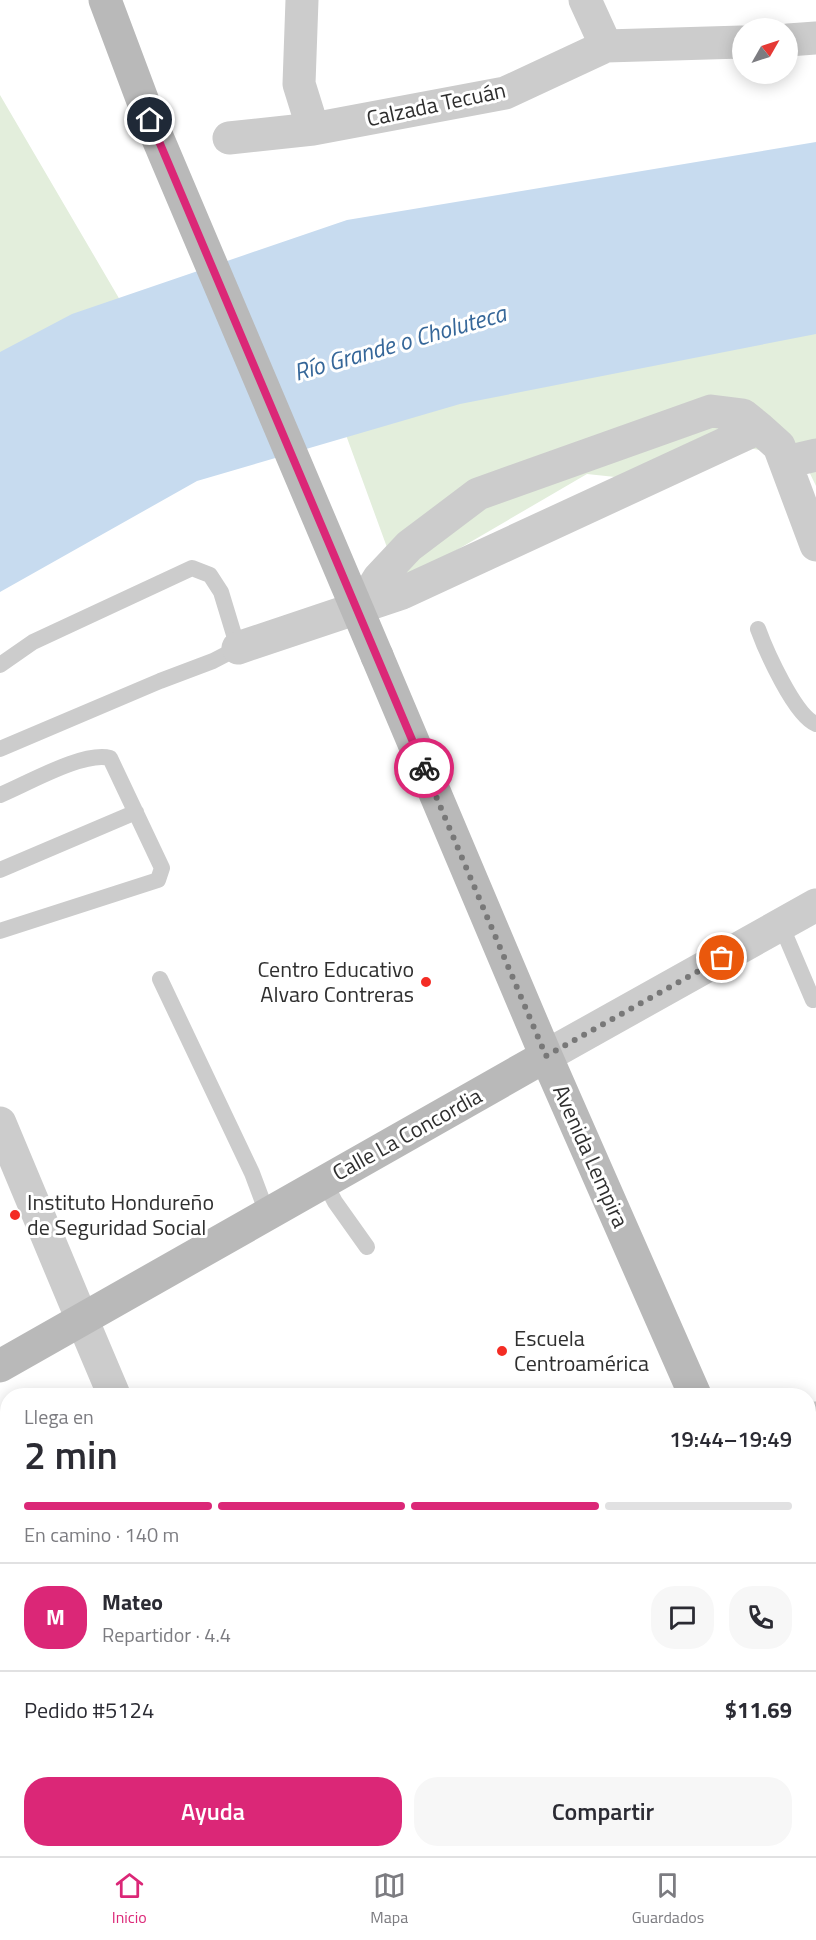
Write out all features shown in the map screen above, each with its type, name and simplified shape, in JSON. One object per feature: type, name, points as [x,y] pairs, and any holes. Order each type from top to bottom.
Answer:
[{"type":"main road","name":"Avenida Lempira","points":[[105,0],[150,120],[546,1056],[692,1388]]},
{"type":"main road","name":"Calle La Concordia","points":[[0,1366],[81,1317],[546,1056]]},
{"type":"street","points":[[302,0],[299,84],[313,129]]},
{"type":"street","points":[[585,0],[606,46]]},
{"type":"street","points":[[798,39],[816,38]]},
{"type":"street","name":"Calzada Tecuán","points":[[229,138],[313,129],[505,93],[606,46],[732,42]]},
{"type":"street","points":[[361,607],[379,578],[409,546],[478,494],[711,411],[743,415],[779,446],[801,458],[816,545]]},
{"type":"street","points":[[238,648],[402,593],[759,428]]},
{"type":"street","name":"Calle La Concordia","points":[[546,1056],[816,905]]},
{"type":"street","points":[[0,1123],[111,1388]]},
{"type":"lane","points":[[0,665],[33,642],[192,568],[210,575],[221,592],[238,648],[213,661],[0,749]]},
{"type":"lane","points":[[758,629],[771,662],[805,718],[816,724]]},
{"type":"lane","points":[[0,795],[99,756],[110,759],[162,868],[158,880],[0,931]]},
{"type":"lane","points":[[0,870],[136,812]]},
{"type":"lane","points":[[781,925],[813,1000]]},
{"type":"lane","points":[[160,979],[252,1173],[267,1213]]},
{"type":"lane","points":[[324,1181],[334,1202],[367,1247]]},
{"type":"green space","points":[[0,95],[151,353],[0,429]]},
{"type":"green space","points":[[816,281],[816,486],[803,459],[744,447],[653,481],[587,474],[400,583],[327,383]]},
{"type":"water","name":"Río Grande o Choluteca","points":[[816,142],[816,334],[460,404],[197,481],[0,592],[0,352],[72,314],[347,220]]},
{"type":"way so far","points":[[424,768],[546,1056],[722,958]]},
{"type":"place","name":"Centro Educativo Alvaro Contreras","points":[[426,982]]},
{"type":"place","name":"Instituto Hondureño de Seguridad Social","points":[[15,1215]]},
{"type":"place","name":"Escuela Centroamérica","points":[[502,1351]]},
{"type":"route","points":[[150,120],[424,768]]}]
